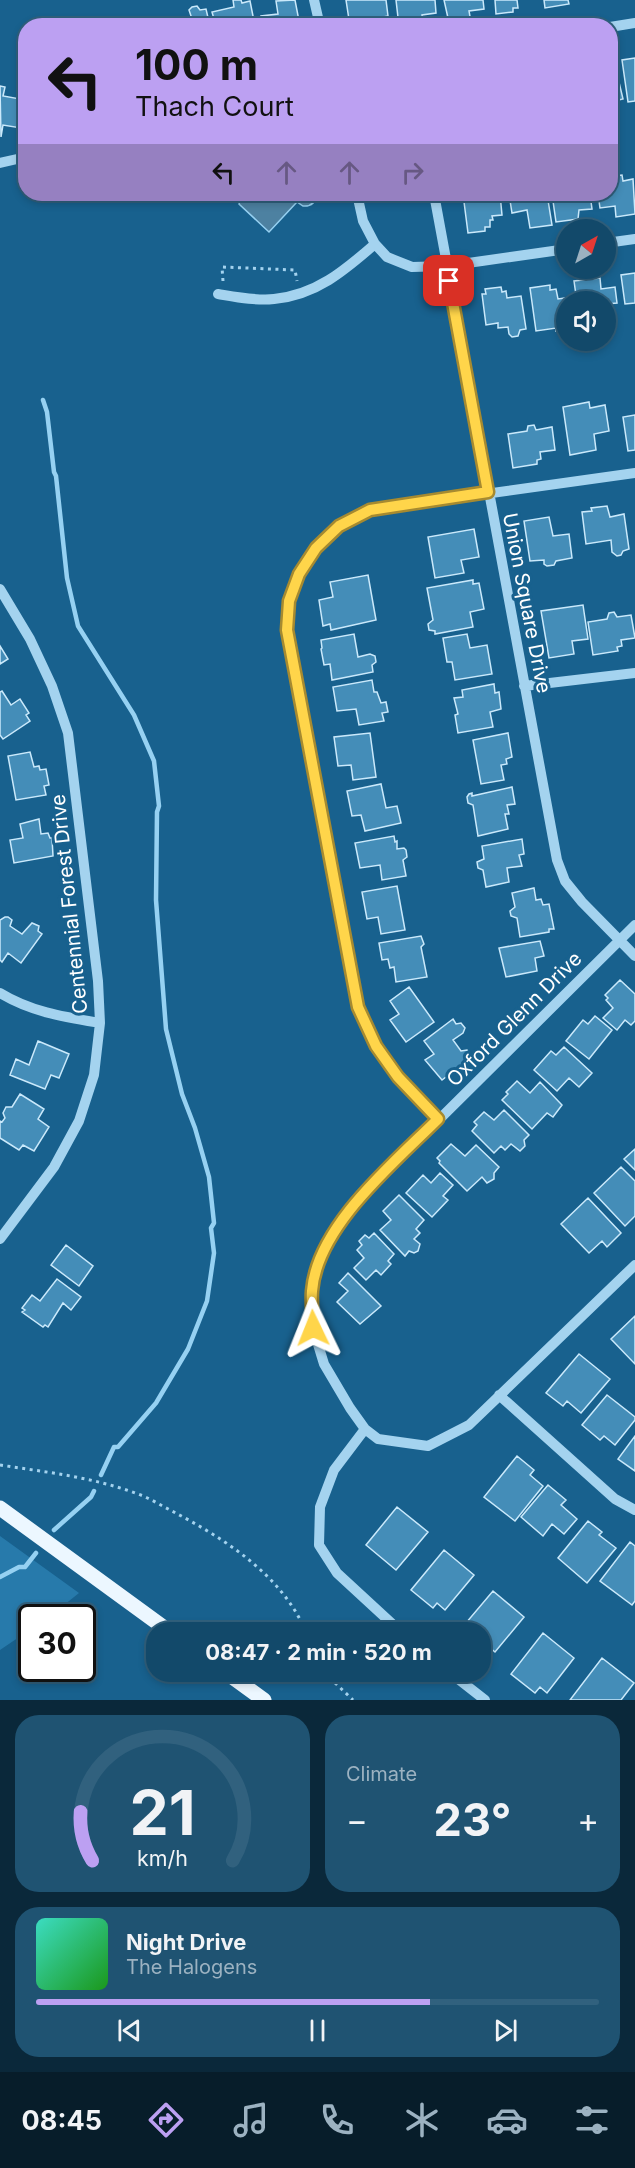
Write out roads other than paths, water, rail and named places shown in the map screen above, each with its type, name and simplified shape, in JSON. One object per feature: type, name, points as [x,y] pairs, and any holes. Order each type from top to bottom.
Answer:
[{"type":"main road","points":[[0,1508],[156,1622]]},
{"type":"main road","points":[[239,1682],[264,1700]]},
{"type":"street","points":[[314,0],[318,18]]},
{"type":"street","points":[[618,26],[635,23]]},
{"type":"street","points":[[0,163],[18,159]]},
{"type":"street","points":[[359,201],[363,220],[375,244],[387,257],[412,267],[447,266],[556,251]]},
{"type":"street","name":"Union Square Drive","points":[[435,201],[556,860],[565,881],[582,902],[635,956]]},
{"type":"street","points":[[616,242],[635,239]]},
{"type":"street","points":[[221,289],[273,299],[302,293],[326,284],[375,244]]},
{"type":"street","points":[[438,1119],[398,1077],[376,1046],[358,1007],[287,630],[289,601],[299,574],[316,548],[339,526],[370,510],[635,473]]},
{"type":"street","name":"Centennial Forest Drive","points":[[0,589],[30,639],[52,686],[68,733],[98,981],[100,1023],[94,1075],[79,1121],[54,1167],[0,1239]]},
{"type":"street","points":[[525,686],[635,673]]},
{"type":"street","name":"Oxford Glenn Drive","points":[[365,1429],[324,1364],[313,1328],[312,1289],[322,1256],[336,1227],[358,1200],[438,1119],[635,925]]},
{"type":"street","points":[[0,993],[18,1004],[55,1016],[100,1023]]},
{"type":"street","points":[[390,1622],[338,1574],[319,1545],[320,1507],[334,1470],[365,1429],[378,1439],[428,1446],[469,1425],[635,1265]]},
{"type":"street","points":[[499,1395],[615,1499],[635,1510]]},
{"type":"street","points":[[462,1682],[485,1700]]},
{"type":"waterway","points":[[43,400],[47,412],[56,476],[67,578],[78,626],[134,715],[154,761],[159,806],[157,812],[156,900],[166,1029],[182,1094],[195,1128],[209,1177],[214,1223],[211,1228],[214,1253],[207,1301],[188,1349],[156,1403],[118,1447],[114,1447],[101,1475]]},
{"type":"waterway","points":[[54,1530],[91,1497],[94,1491]]},
{"type":"waterway","points":[[0,1577],[19,1567],[25,1567],[36,1553]]}]
